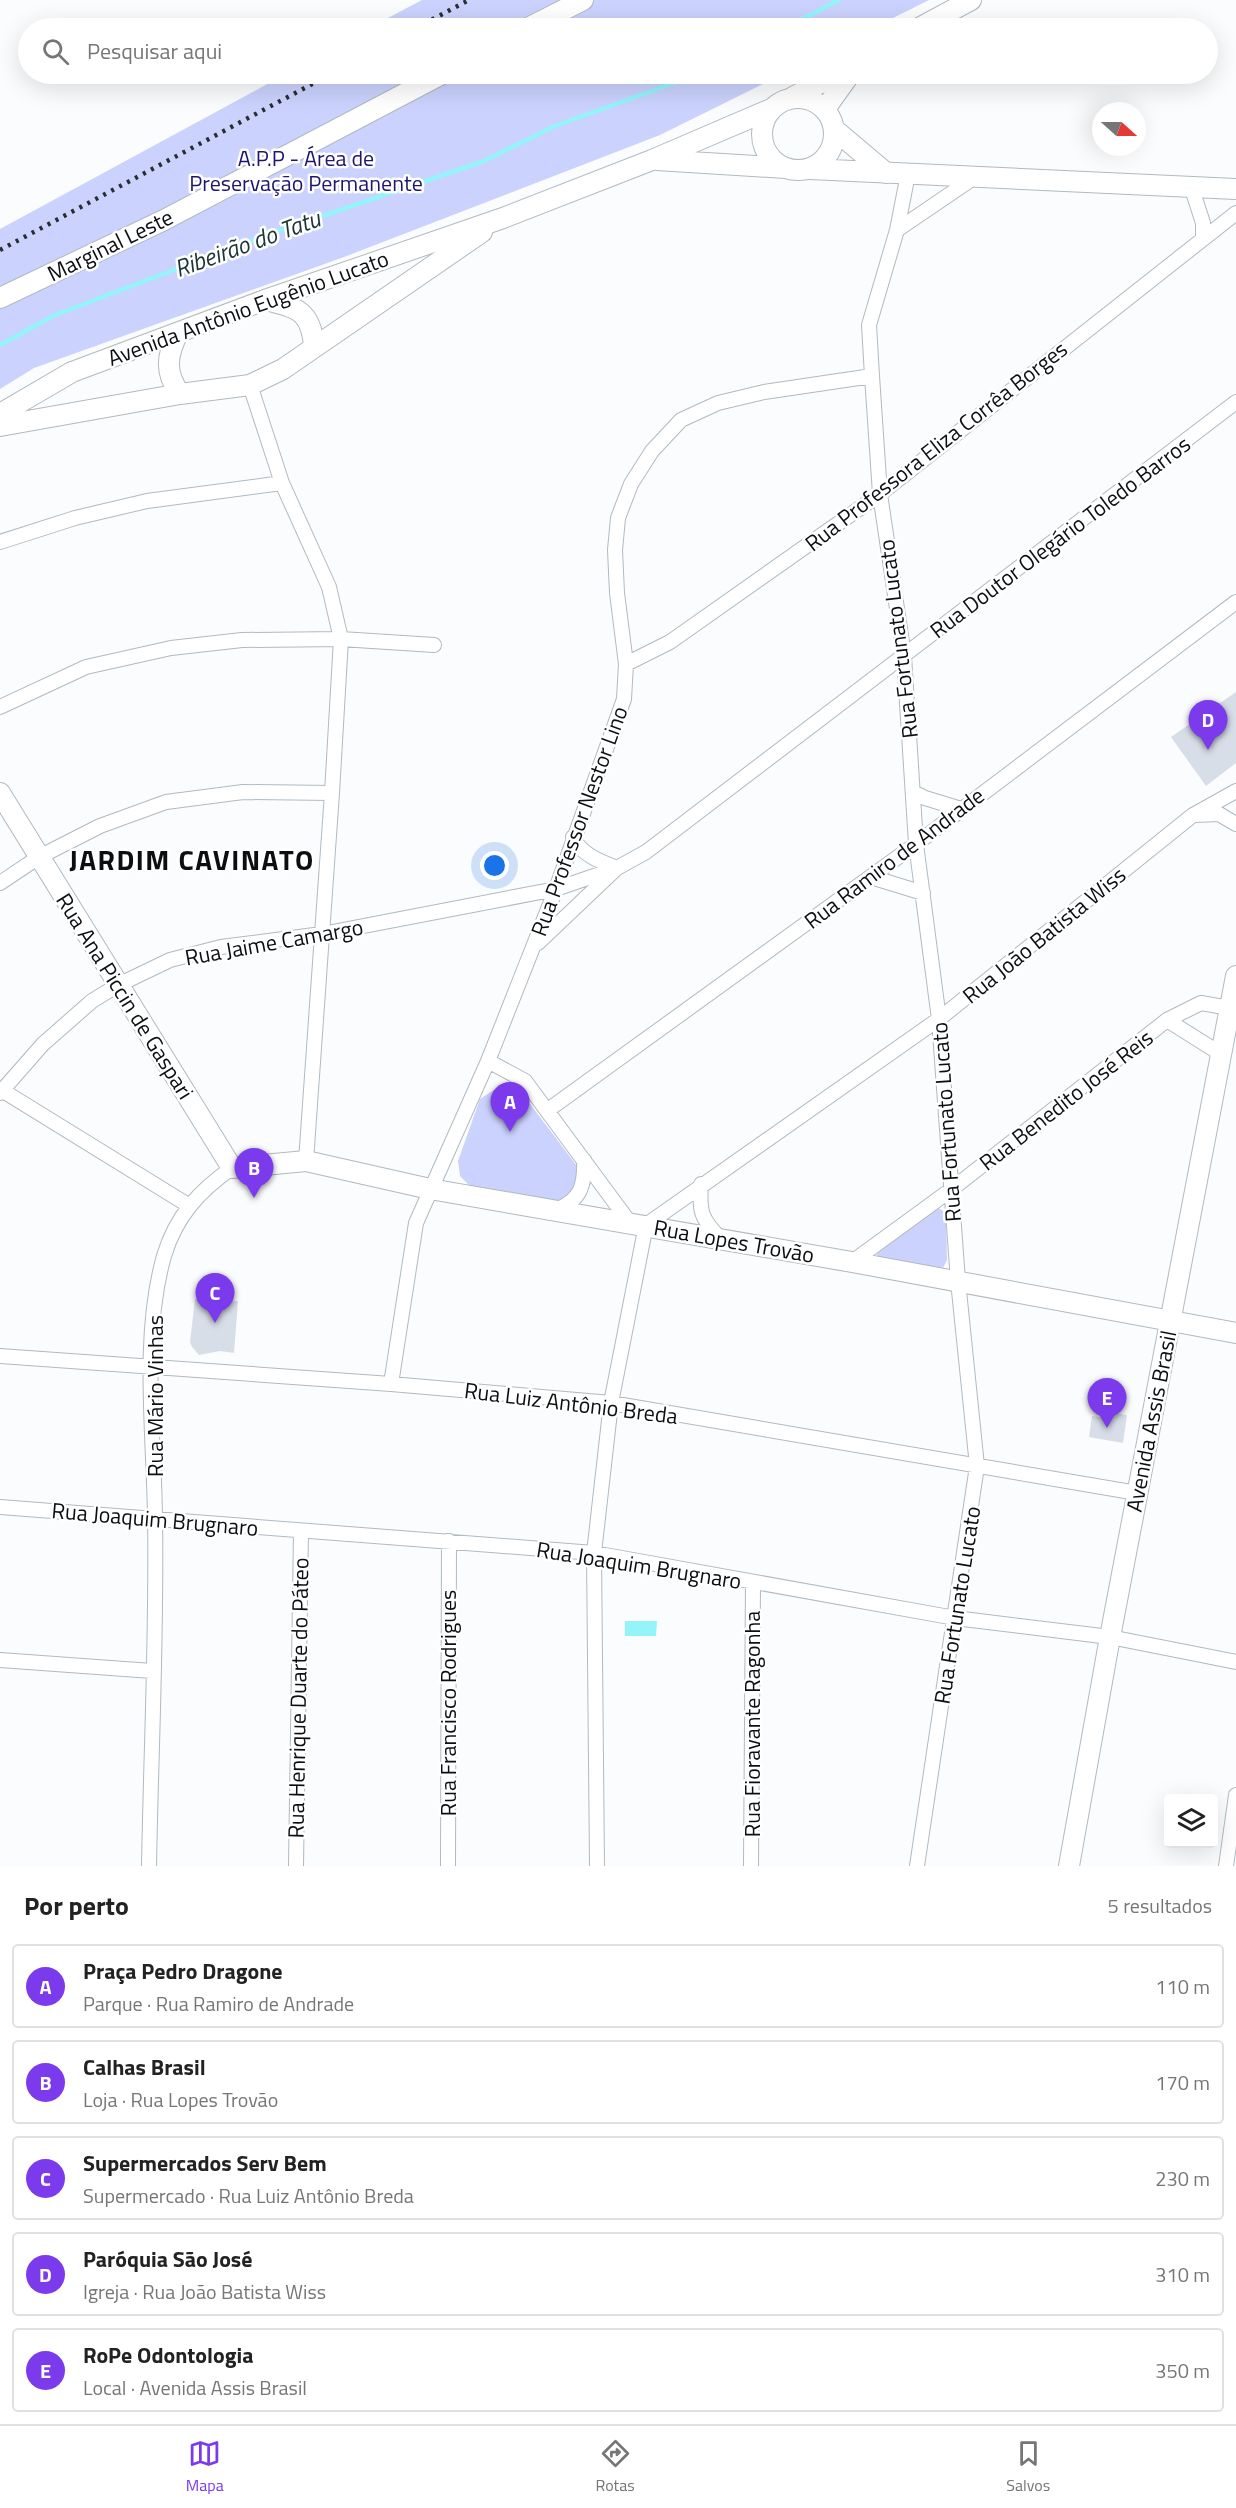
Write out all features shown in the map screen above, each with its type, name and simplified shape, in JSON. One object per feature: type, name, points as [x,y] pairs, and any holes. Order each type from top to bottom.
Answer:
[{"type":"main road","points":[[548,18],[583,0]]},
{"type":"main road","points":[[938,18],[971,0]]},
{"type":"main road","name":"Marginal Leste","points":[[0,298],[164,219],[422,84]]},
{"type":"main road","points":[[793,97],[805,97],[825,109],[832,119],[835,130],[834,142],[829,153],[821,162],[798,171],[775,162],[767,153],[762,141],[764,121],[771,109],[782,101],[818,84]]},
{"type":"main road","points":[[825,109],[843,84]]},
{"type":"main road","name":"Avenida Antônio Eugênio Lucato","points":[[0,414],[72,372],[265,300],[503,218],[652,160],[771,109]]},
{"type":"main road","points":[[835,130],[886,173]]},
{"type":"main road","name":"Avenida Antônio Eugênio Lucato","points":[[652,160],[786,168]]},
{"type":"main road","points":[[810,168],[1236,189]]},
{"type":"main road","name":"Avenida Antônio Eugênio Lucato","points":[[0,426],[180,394],[250,385],[283,369],[503,218]]},
{"type":"main road","points":[[265,300],[299,310],[313,329],[314,346]]},
{"type":"main road","points":[[178,333],[170,350],[167,369],[172,384],[180,394]]},
{"type":"main road","name":"Rua Ana Piccin de Gaspari","points":[[0,793],[232,1168]]},
{"type":"main road","name":"Avenida Assis Brasil","points":[[1068,1866],[1221,1054],[1233,1009],[1236,976]]},
{"type":"main road","name":"Rua Lopes Trovão","points":[[232,1168],[306,1161],[430,1189],[720,1238],[1236,1333]]},
{"type":"street","points":[[872,376],[869,325],[897,230],[908,174]]},
{"type":"street","points":[[897,230],[975,177]]},
{"type":"street","points":[[1191,186],[1203,223],[1203,238]]},
{"type":"street","name":"Rua Professora Eliza Corrêa Borges","points":[[626,664],[670,642],[880,494],[1236,213]]},
{"type":"street","name":"Rua Fortunato Lucato","points":[[872,376],[880,494],[904,656],[916,844],[939,1019],[958,1281],[977,1466],[917,1866]]},
{"type":"street","name":"Rua Professor Nestor Lino","points":[[392,1384],[416,1223],[488,1060],[534,946],[624,699],[626,664],[616,593],[615,550],[618,518],[631,484],[652,452],[681,420],[718,403],[764,392],[872,376]]},
{"type":"street","points":[[250,385],[282,483],[329,587],[340,639],[332,793],[306,1161]]},
{"type":"street","name":"Rua Doutor Olegário Toledo Barros","points":[[556,889],[617,868],[646,852],[1236,402]]},
{"type":"street","points":[[0,542],[75,518],[147,501],[282,483]]},
{"type":"street","name":"Rua Ramiro de Andrade","points":[[548,1110],[916,844],[1236,602]]},
{"type":"street","points":[[0,707],[86,667],[171,648],[242,640],[340,639],[434,645]]},
{"type":"street","name":"Rua João Batista Wiss","points":[[638,1224],[701,1184],[939,1019],[1193,815],[1236,790]]},
{"type":"street","points":[[0,883],[39,856],[100,826],[165,802],[243,792],[332,793]]},
{"type":"street","points":[[913,792],[961,809]]},
{"type":"street","points":[[1193,815],[1219,814],[1236,824]]},
{"type":"street","points":[[534,946],[617,868],[590,856],[576,844],[573,837]]},
{"type":"street","points":[[871,877],[922,893]]},
{"type":"street","name":"Rua Jaime Camargo","points":[[0,1091],[43,1044],[92,1001],[118,985],[170,960],[221,947],[322,934],[556,889]]},
{"type":"street","name":"Rua Benedito José Reis","points":[[852,1262],[952,1190],[1167,1020],[1201,1003],[1233,1009]]},
{"type":"street","points":[[1167,1020],[1221,1054]]},
{"type":"street","points":[[488,1060],[525,1081],[584,1160],[638,1224],[611,1403],[594,1553],[597,1866]]},
{"type":"street","points":[[0,1091],[188,1205]]},
{"type":"street","points":[[555,1210],[569,1204],[579,1193],[585,1177],[584,1160]]},
{"type":"street","name":"Rua Mário Vinhas","points":[[149,1866],[155,1519],[151,1368],[155,1301],[165,1254],[188,1205],[208,1184],[232,1168]]},
{"type":"street","points":[[701,1184],[699,1205],[705,1224],[720,1238]]},
{"type":"street","name":"Rua Luiz Antônio Breda","points":[[0,1356],[392,1384],[611,1403],[1137,1493]]},
{"type":"street","name":"Rua Joaquim Brugnaro","points":[[0,1507],[594,1553],[955,1618],[1110,1637],[1236,1662]]},
{"type":"street","name":"Rua Henrique Duarte do Páteo","points":[[296,1866],[300,1531]]},
{"type":"street","name":"Rua Francisco Rodrigues","points":[[448,1866],[449,1541]]},
{"type":"street","name":"Rua Fioravante Ragonha","points":[[751,1866],[753,1582]]},
{"type":"street","points":[[0,1660],[152,1671]]},
{"type":"street","points":[[1226,1866],[1236,1795]]},
{"type":"green space","points":[[422,0],[929,0],[893,18],[388,18]]},
{"type":"green space","name":"A.P.P - Área de Preservação Permanente","points":[[268,84],[763,84],[660,135],[344,257],[34,368],[0,389],[0,229]]},
{"type":"green space","points":[[497,1088],[514,1090],[530,1104],[577,1166],[580,1179],[576,1191],[562,1202],[471,1187],[460,1176],[458,1161],[480,1099]]},
{"type":"green space","points":[[937,1207],[946,1213],[947,1260],[943,1268],[879,1258],[877,1255],[879,1248]]},
{"type":"shaded area","points":[[625,1621],[657,1621],[656,1636],[625,1636]]},
{"type":"building","points":[[1236,692],[1236,763],[1206,786],[1171,737]]},
{"type":"building","points":[[195,1299],[238,1301],[234,1353],[220,1351],[199,1355],[192,1347],[190,1342]]},
{"type":"building","points":[[1109,1412],[1127,1415],[1123,1443],[1089,1437],[1092,1416],[1108,1419]]},
{"type":"waterway","name":"Ribeirão do Tatu","points":[[804,18],[839,0]]},
{"type":"waterway","name":"Ribeirão do Tatu","points":[[0,345],[55,315],[261,237],[484,161],[555,126],[671,84]]},
{"type":"railway","points":[[435,18],[469,0]]},
{"type":"railway","points":[[0,250],[312,84]]},
{"type":"place","name":"Paróquia São José","points":[[1208,750]]},
{"type":"place","name":"Praça Pedro Dragone","points":[[510,1132]]},
{"type":"place","name":"Calhas Brasil","points":[[254,1198]]},
{"type":"place","name":"Supermercados Serv Bem","points":[[215,1323]]},
{"type":"place","name":"RoPe Odontologia","points":[[1107,1428]]},
{"type":"district","name":"JARDIM CAVINATO","points":[[192,859]]}]
